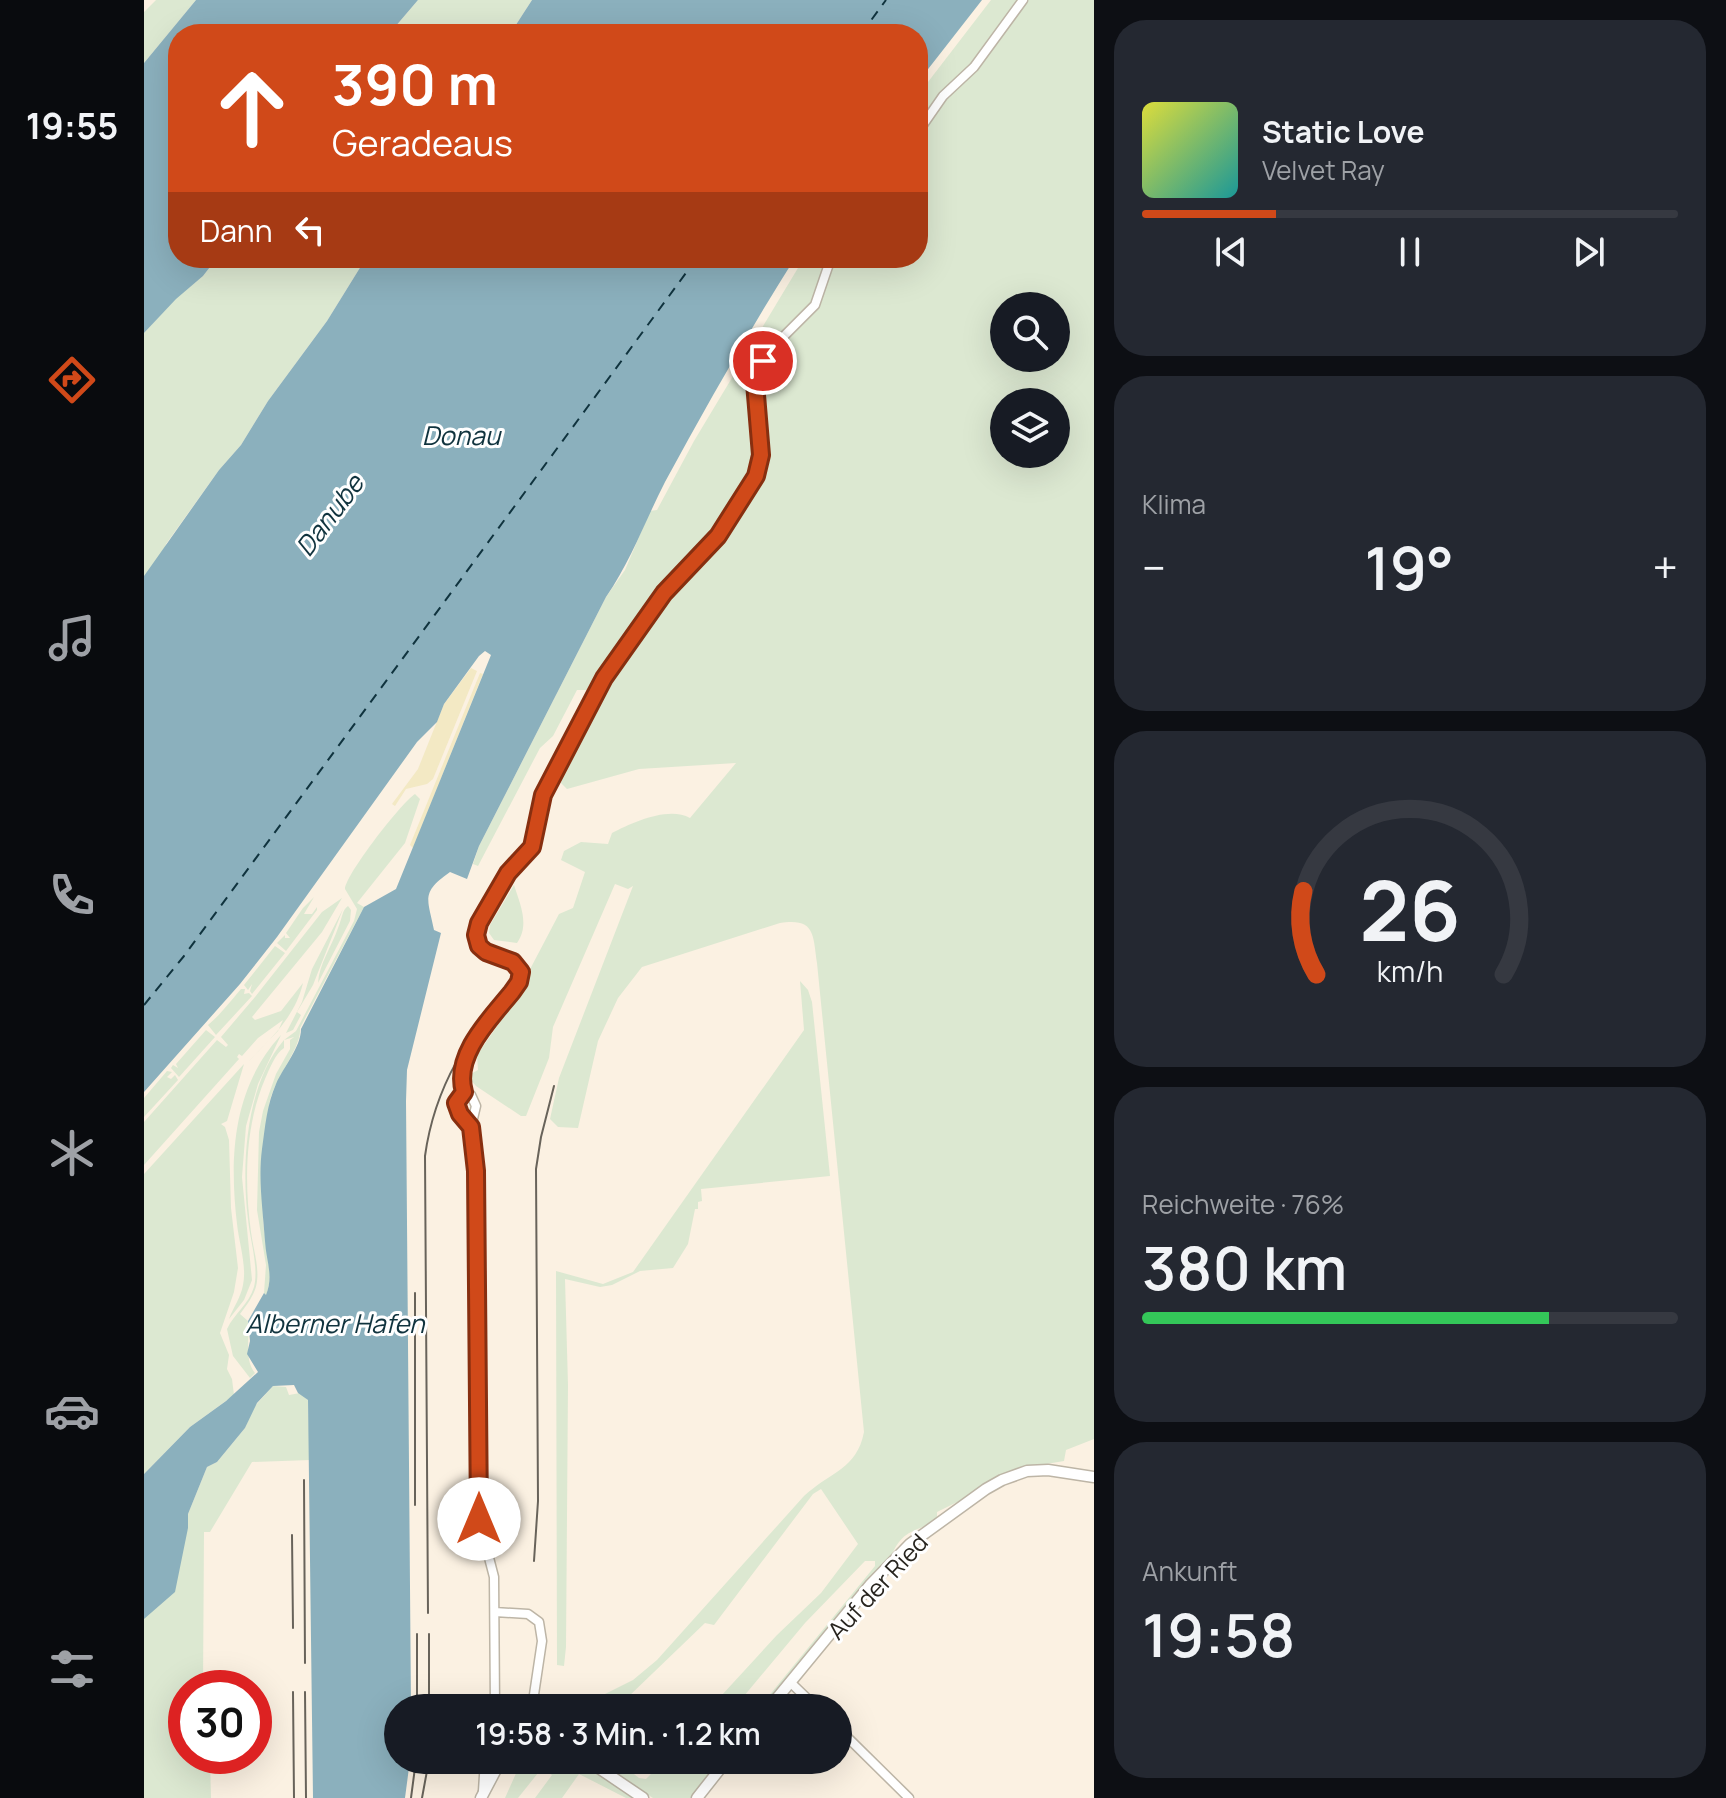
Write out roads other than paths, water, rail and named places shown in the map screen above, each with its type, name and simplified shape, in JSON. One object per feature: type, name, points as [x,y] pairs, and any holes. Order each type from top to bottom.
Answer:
[{"type":"main road","name":"Auf der Ried","points":[[780,1694],[871,1584],[910,1544],[986,1489],[1027,1471],[1048,1470],[1094,1477]]},
{"type":"main road","points":[[482,1796],[494,1774]]},
{"type":"main road","points":[[608,1774],[643,1798]]},
{"type":"main road","points":[[697,1798],[716,1774]]},
{"type":"street","points":[[928,118],[943,96],[974,67],[1023,0]]},
{"type":"street","points":[[464,1092],[462,1073],[468,1051],[519,982],[521,972],[513,962],[486,952],[479,946],[476,935],[479,923],[508,873],[532,847],[543,795],[604,678],[664,593],[718,536],[756,476],[761,455],[755,390],[759,368],[778,342],[815,305],[828,268]]},
{"type":"street","points":[[464,1092],[458,1098],[457,1110],[471,1127]]},
{"type":"street","points":[[464,1092],[475,1101],[471,1127],[476,1171],[479,1519],[492,1565],[495,1694]]},
{"type":"street","points":[[495,1612],[528,1614],[539,1622],[542,1641],[534,1694]]},
{"type":"street","points":[[790,1682],[802,1694]]},
{"type":"street","points":[[852,1742],[909,1798]]},
{"type":"street","points":[[482,1796],[484,1774]]},
{"type":"water","points":[[196,0],[418,0],[398,24],[176,24]]},
{"type":"water","points":[[532,0],[982,0],[928,69],[928,24],[516,24]]},
{"type":"water","points":[[168,34],[168,268],[209,268],[144,333],[144,63]]},
{"type":"water","name":"Donau","points":[[360,268],[789,268],[665,482],[479,846],[467,879],[450,872],[440,879],[428,897],[434,930],[441,933],[407,1070],[406,1101],[411,1694],[384,1694],[384,1774],[408,1774],[405,1798],[313,1798],[308,1400],[298,1393],[294,1385],[273,1386],[257,1403],[245,1428],[217,1462],[207,1467],[188,1514],[175,1592],[144,1619],[144,1474],[190,1427],[226,1401],[258,1372],[247,1354],[250,1341],[248,1321],[264,1293],[266,1295],[269,1281],[260,1172],[265,1124],[273,1092],[295,1050],[301,1029],[364,907],[396,889],[491,655],[485,651],[479,656],[444,704],[437,722],[417,742],[277,937],[240,984],[144,1092],[144,576],[219,470],[241,445],[268,401],[327,321]]},
{"type":"railway","points":[[428,1613],[425,1156],[437,1106],[456,1062],[513,981]]},
{"type":"railway","points":[[534,1561],[538,1501],[536,1169],[554,1086]]},
{"type":"railway","points":[[415,1293],[415,1505]]},
{"type":"railway","points":[[304,1480],[305,1663]]},
{"type":"railway","points":[[292,1535],[293,1628]]},
{"type":"railway","points":[[417,1634],[417,1694]]},
{"type":"railway","points":[[429,1634],[429,1694]]},
{"type":"railway","points":[[293,1692],[294,1798]]},
{"type":"railway","points":[[305,1692],[306,1798]]},
{"type":"railway","points":[[411,1798],[414,1774]]},
{"type":"railway","points":[[422,1798],[426,1774]]},
{"type":"water label","name":"Danube","points":[[329,515]]},
{"type":"water label","name":"Alberner Hafen","points":[[335,1323]]}]
